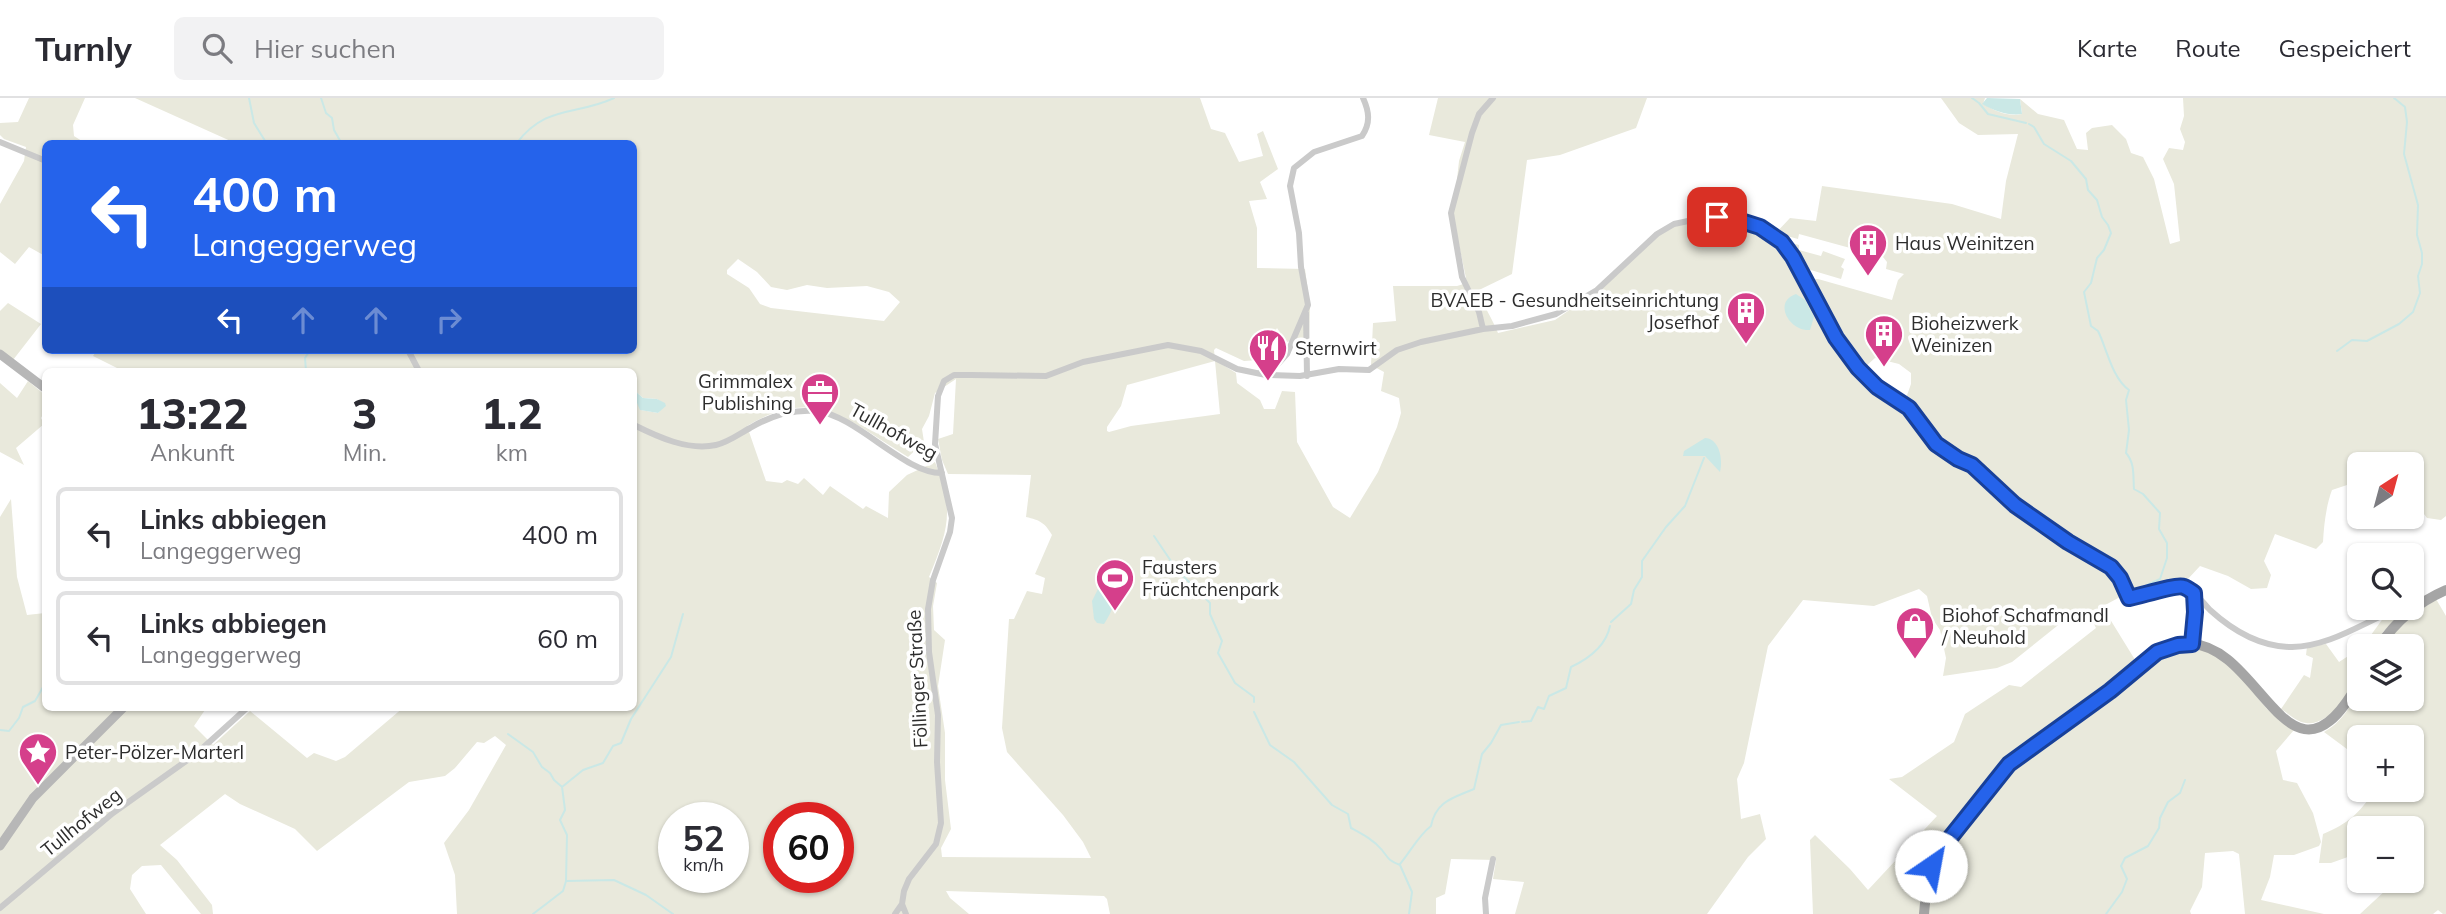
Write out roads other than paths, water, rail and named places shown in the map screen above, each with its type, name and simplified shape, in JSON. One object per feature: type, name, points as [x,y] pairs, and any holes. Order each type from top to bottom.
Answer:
[{"type":"main road","points":[[2424,601],[2442,592]]},
{"type":"main road","points":[[2388,634],[2399,620]]},
{"type":"main road","points":[[1924,914],[1927,881],[1936,859],[2003,771],[2110,691],[2157,652],[2178,645],[2192,644],[2213,649],[2227,657],[2280,716],[2305,729],[2319,728],[2332,721],[2347,703]]},
{"type":"street","points":[[1258,373],[1276,365],[1287,354],[1308,304],[1290,186],[1291,174],[1299,162],[1310,155],[1362,136],[1369,118],[1363,98]]},
{"type":"street","points":[[1483,328],[1462,277],[1451,214],[1472,133],[1479,114],[1493,98]]},
{"type":"street","points":[[0,142],[42,159]]},
{"type":"street","points":[[1258,373],[1307,376],[1339,369],[1369,370],[1405,347],[1438,337],[1530,322],[1567,309],[1597,290],[1657,234],[1674,224],[1696,218],[1738,220],[1760,227],[1782,242],[1793,257],[1836,338],[1858,368],[1877,387],[1909,408],[1936,444],[1972,465],[2015,505],[2068,542],[2111,567],[2120,578],[2129,598],[2176,586],[2186,588],[2211,611],[2254,640],[2292,647],[2328,641],[2380,620]]},
{"type":"street","points":[[1306,311],[1307,376]]},
{"type":"street","name":"Föllinger Straße","points":[[895,914],[902,904],[909,879],[936,844],[942,824],[937,762],[938,715],[930,662],[928,609],[933,580],[950,532],[952,517],[935,444],[938,396],[944,381],[954,376],[1046,376],[1083,362],[1151,346],[1168,345],[1201,351],[1237,369],[1258,373]]},
{"type":"street","points":[[0,354],[42,386]]},
{"type":"street","name":"Tullhofweg","points":[[637,426],[668,440],[711,446],[729,441],[775,416],[796,411],[826,413],[841,419],[904,458],[928,470],[942,473]]},
{"type":"street","points":[[2192,644],[2194,593]]},
{"type":"street","points":[[0,846],[33,798],[120,711]]},
{"type":"street","name":"Tullhofweg","points":[[0,908],[113,813],[196,754],[244,711]]},
{"type":"street","points":[[1486,914],[1485,898],[1493,859]]},
{"type":"street","points":[[902,904],[906,914]]},
{"type":"water","points":[[1987,98],[2020,99],[2022,114],[2007,114],[1992,109],[1982,104]]},
{"type":"water","points":[[1796,294],[1805,300],[1814,317],[1810,330],[1796,326],[1786,316],[1785,303]]},
{"type":"water","points":[[637,393],[643,398],[657,399],[666,406],[658,413],[640,410]]},
{"type":"water","points":[[1705,438],[1717,446],[1721,456],[1720,472],[1705,456],[1683,456],[1684,451]]},
{"type":"water","points":[[1108,586],[1114,592],[1113,605],[1104,624],[1097,623],[1092,601],[1099,587]]},
{"type":"waterway","points":[[249,98],[254,123],[265,140]]},
{"type":"waterway","points":[[321,98],[340,140]]},
{"type":"waterway","points":[[519,140],[527,131],[550,117],[614,98]]},
{"type":"waterway","points":[[1972,98],[1988,114],[2026,123]]},
{"type":"waterway","points":[[2337,351],[2352,340],[2367,341],[2399,324],[2413,312],[2420,293],[2418,276],[2422,253],[2417,235],[2418,205],[2404,154],[2407,122],[2405,107],[2394,98]]},
{"type":"waterway","points":[[2029,124],[2034,127],[2044,144],[2071,161],[2086,179],[2088,190],[2097,200],[2111,233],[2104,250],[2097,258],[2091,283],[2084,292],[2091,326],[2098,331],[2114,371],[2129,390],[2126,400],[2129,430],[2126,453],[2132,465],[2134,489],[2143,494],[2160,513],[2159,529],[2167,543],[2167,558],[2160,579],[2147,585]]},
{"type":"waterway","points":[[306,368],[308,354]]},
{"type":"waterway","points":[[1611,622],[1631,604],[1634,590],[1642,577],[1642,561],[1685,506],[1704,458]]},
{"type":"waterway","points":[[1154,536],[1177,570],[1210,603],[1210,614],[1222,641],[1218,653],[1235,683],[1254,697],[1254,702]]},
{"type":"waterway","points":[[637,710],[671,657],[683,614]]},
{"type":"waterway","points":[[1522,722],[1531,721],[1538,707],[1544,709],[1549,696],[1566,688],[1571,667],[1595,651],[1605,640],[1610,626]]},
{"type":"waterway","points":[[0,730],[9,731],[23,707],[35,701],[42,689]]},
{"type":"waterway","points":[[533,914],[563,891],[566,881],[567,835],[560,820],[565,810],[562,787],[583,770],[603,763],[613,746],[621,743],[636,711]]},
{"type":"waterway","points":[[1254,712],[1270,745],[1294,762],[1332,805],[1348,814],[1351,828],[1372,840],[1390,859],[1400,865],[1412,892],[1409,914]]},
{"type":"waterway","points":[[1400,864],[1431,826],[1441,806],[1474,789],[1482,754],[1501,725],[1519,722]]},
{"type":"waterway","points":[[508,734],[533,752],[542,767],[561,786]]},
{"type":"waterway","points":[[2106,914],[2122,892],[2127,879],[2121,866],[2125,858],[2148,846],[2159,828],[2160,818],[2168,802],[2180,793],[2185,780]]},
{"type":"waterway","points":[[566,881],[614,880],[646,895],[673,914]]},
{"type":"place","name":"Haus Weinitzen","points":[[1868,277]]},
{"type":"place","name":"BVAEB - Gesundheitseinrichtung Josefhof","points":[[1746,345]]},
{"type":"place","name":"Bioheizwerk Weinizen","points":[[1884,368]]},
{"type":"place","name":"Sternwirt","points":[[1268,382]]},
{"type":"place","name":"Grimmalex Publishing","points":[[820,426]]},
{"type":"place","name":"Fausters Früchtchenpark","points":[[1115,612]]},
{"type":"place","name":"Biohof Schafmandl / Neuhold","points":[[1915,660]]},
{"type":"place","name":"Peter-Pölzer-Marterl","points":[[38,786]]}]
